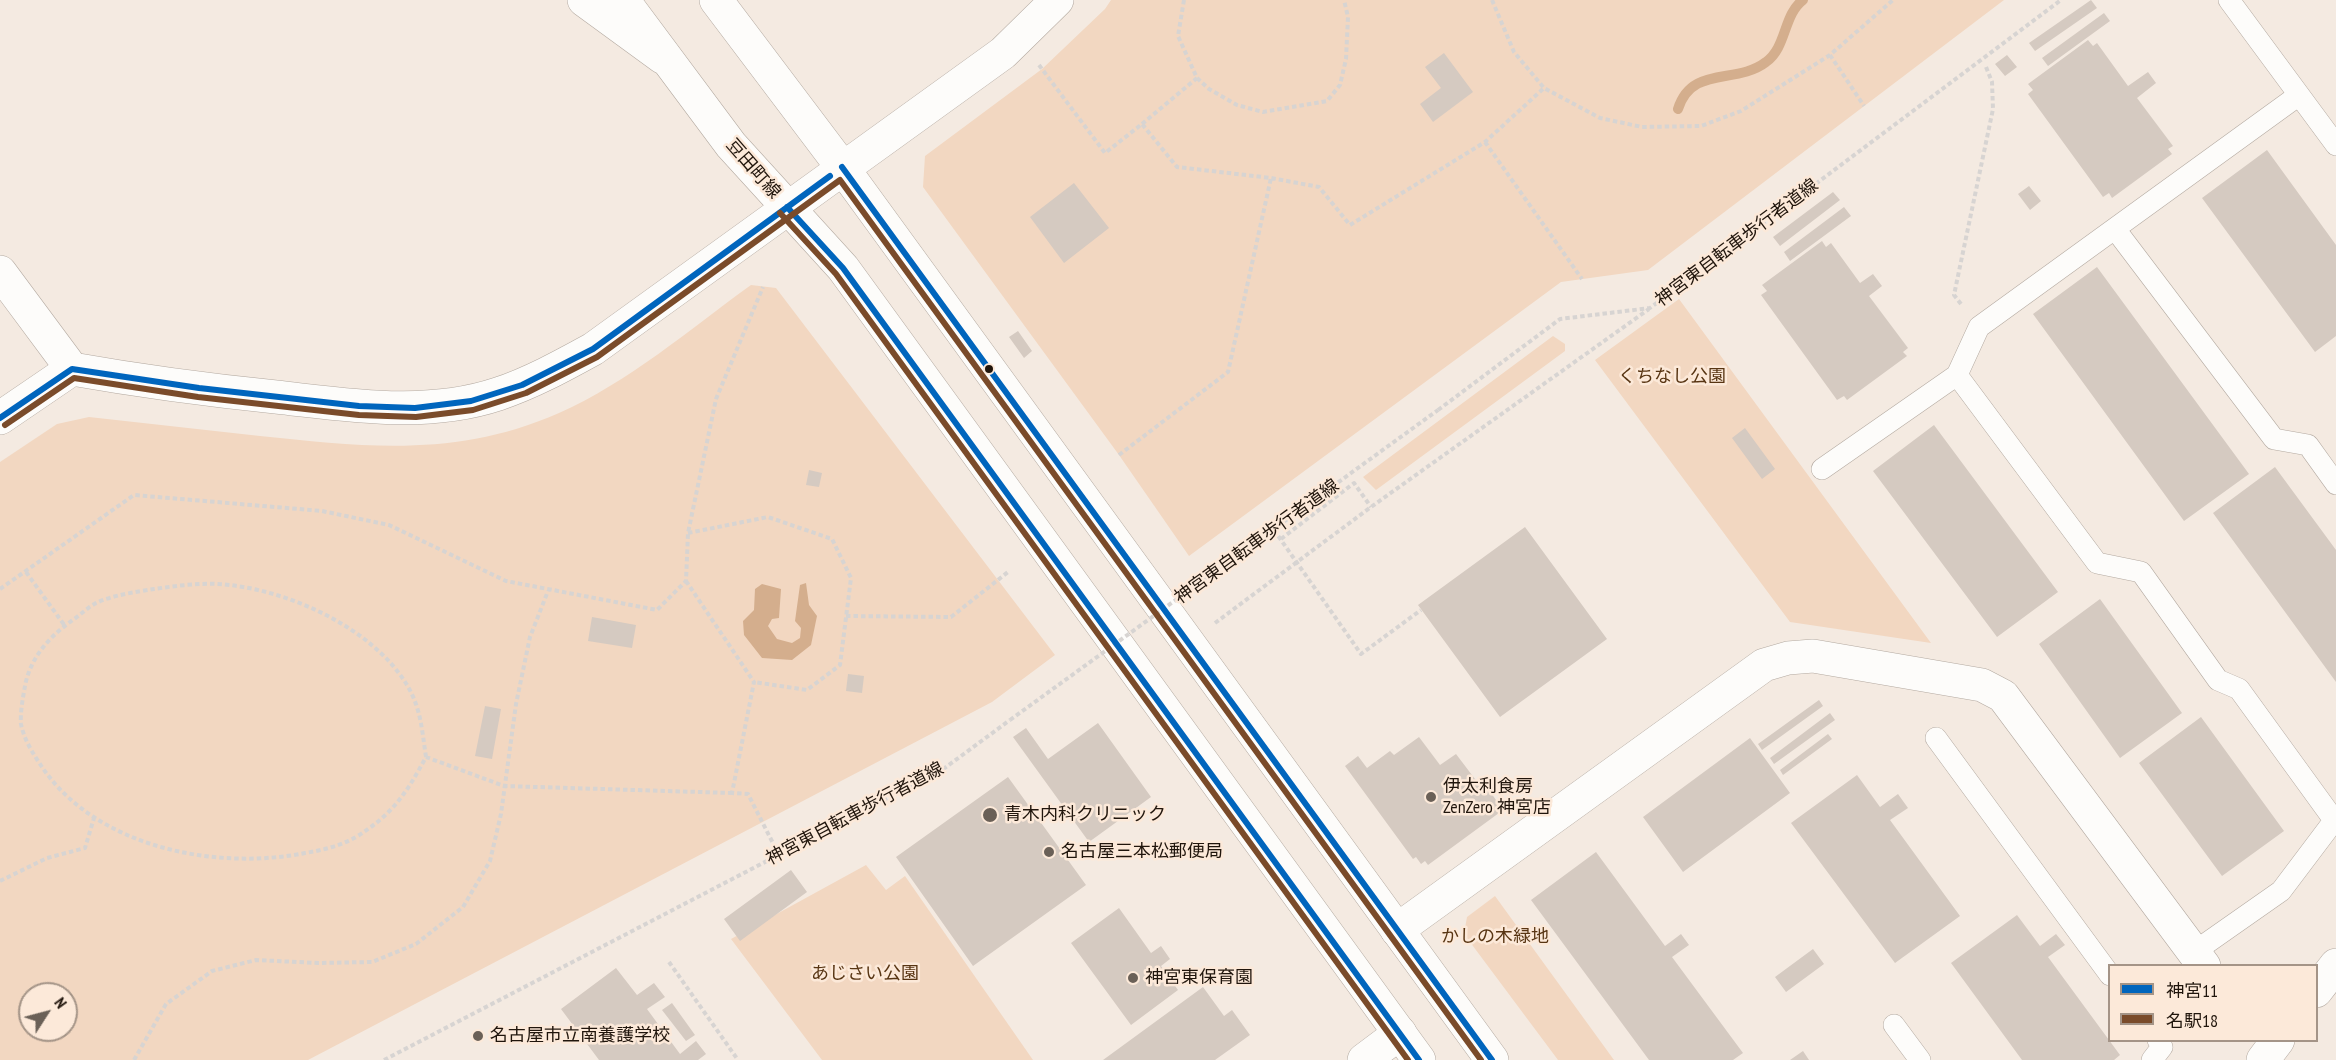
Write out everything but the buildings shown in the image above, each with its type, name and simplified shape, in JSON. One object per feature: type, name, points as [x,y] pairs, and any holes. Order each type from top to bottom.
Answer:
[{"type":"street","points":[[584,0],[666,60]]},
{"type":"street","name":"豆田町線","points":[[623,0],[731,145],[843,268],[1419,1060]]},
{"type":"street","points":[[716,0],[842,167],[1492,1060]]},
{"type":"street","points":[[0,272],[72,369],[156,384],[383,409],[442,406],[497,395],[552,372],[592,349],[1003,53],[1055,1]]},
{"type":"street","points":[[0,418],[72,369]]},
{"type":"street","points":[[1397,930],[1764,664],[1788,658],[1813,656],[1982,685],[2003,696],[2199,959]]},
{"type":"street","points":[[2318,988],[2336,965]]},
{"type":"street","points":[[1364,1060],[1400,1033]]},
{"type":"lane","points":[[2229,0],[2336,145]]},
{"type":"lane","points":[[1822,469],[1957,375],[1978,327],[2299,95]]},
{"type":"lane","points":[[2115,229],[2274,439],[2308,445],[2336,484]]},
{"type":"lane","points":[[1957,375],[2097,563],[2140,572],[2218,680],[2239,689],[2335,819],[2281,891],[2199,959]]},
{"type":"lane","points":[[1936,738],[2108,974]]},
{"type":"lane","points":[[1894,1025],[1920,1060]]},
{"type":"lane","points":[[2152,1060],[2162,1047],[2158,1042]]},
{"type":"path","points":[[1184,0],[1178,36],[1197,78],[1237,105],[1263,112],[1327,101],[1340,85],[1346,59],[1348,17],[1344,0]]},
{"type":"path","points":[[1492,0],[1514,52],[1544,88],[1600,118],[1642,127],[1701,126],[1741,111],[1830,55],[1893,0]]},
{"type":"path","name":"神宮東自転車歩行者道線","points":[[384,1060],[942,770],[1274,530],[1560,319],[1650,308],[2061,0]]},
{"type":"path","points":[[1830,55],[1864,106]]},
{"type":"path","points":[[1038,63],[1105,153],[1197,78]]},
{"type":"path","points":[[1978,327],[1954,295],[1993,109],[1992,82],[1986,67]]},
{"type":"path","points":[[1142,124],[1178,167],[1271,178],[1319,187],[1350,225],[1485,142],[1544,88]]},
{"type":"path","points":[[1485,142],[1582,279]]},
{"type":"path","points":[[1119,455],[1228,372],[1271,178]]},
{"type":"path","points":[[732,793],[754,682],[686,581],[688,533],[716,399],[763,287]]},
{"type":"path","points":[[1188,643],[1371,507],[1650,308]]},
{"type":"path","points":[[1281,539],[1354,483],[1371,507]]},
{"type":"path","points":[[0,590],[134,495],[322,511],[389,525],[506,581],[548,591],[657,610],[686,581]]},
{"type":"path","points":[[688,533],[768,517],[832,538],[851,578],[840,665],[807,690],[754,682]]},
{"type":"path","points":[[1274,530],[1361,654],[1421,610]]},
{"type":"path","points":[[26,572],[65,626]]},
{"type":"path","points":[[846,616],[951,617],[1008,572]]},
{"type":"path","points":[[220,584],[264,593],[308,607],[347,625],[380,651],[406,684],[419,708],[426,757],[407,794],[392,810],[355,838],[332,848],[282,858],[224,859],[188,853],[153,843],[94,818],[52,782],[30,750],[21,724],[25,685],[32,663],[41,649],[65,626],[97,603],[135,592],[182,585],[220,584]]},
{"type":"path","points":[[134,1060],[166,1004],[212,971],[256,960],[318,963],[372,962],[416,944],[463,907],[490,861],[501,814],[516,704],[530,637],[548,591]]},
{"type":"path","points":[[426,757],[504,786],[748,794],[779,855]]},
{"type":"path","points":[[0,881],[46,858],[85,848],[94,818]]},
{"type":"path","points":[[669,962],[738,1060]]},
{"type":"green space","points":[[1111,0],[2004,0],[1648,270],[1561,282],[1189,556],[1119,455],[923,187],[925,156],[1042,69],[1105,9]]},
{"type":"green space","points":[[751,285],[776,288],[1055,655],[992,702],[308,1060],[0,1060],[0,462],[57,424],[89,417],[299,440],[374,445],[411,446],[484,437],[521,427],[559,413],[585,400],[610,386],[682,337]]},
{"type":"green space","name":"くちなし公園","points":[[1679,299],[1931,643],[1790,622],[1595,360]]},
{"type":"green space","points":[[1553,336],[1565,344],[1565,351],[1376,490],[1363,477]]},
{"type":"green space","name":"あじさい公園","points":[[866,865],[886,890],[905,876],[1033,1060],[822,1060],[731,939]]},
{"type":"green space","name":"かしの木緑地","points":[[1495,896],[1614,1060],[1558,1060],[1464,934],[1467,917]]},
{"type":"shaded area","points":[[806,583],[809,605],[817,616],[811,645],[792,660],[762,658],[744,635],[743,621],[754,610],[755,589],[762,584],[781,589],[779,618],[772,619],[768,626],[777,639],[792,643],[800,638],[801,628],[795,621],[800,585]]},
{"type":"waterway","points":[[1678,109],[1693,86],[1704,81],[1754,69],[1773,56],[1792,14],[1803,0]]},
{"type":"transit line","name":"神宮11","points":[[842,167],[1492,1060]]},
{"type":"transit line","name":"神宮11","points":[[0,418],[72,369],[199,388],[359,406],[415,408],[471,401],[522,385],[593,349],[830,176]]},
{"type":"transit line","name":"名駅18","points":[[5,425],[74,378],[198,397],[359,415],[416,417],[473,410],[526,393],[597,357],[840,180],[1481,1060]]},
{"type":"transit line","name":"神宮11","points":[[787,207],[843,268],[1419,1060]]},
{"type":"transit line","name":"名駅18","points":[[780,213],[836,274],[1408,1060]]},
{"type":"place","name":"伊太利食房 ZenZero 神宮店","points":[[1431,797]]},
{"type":"place","name":"青木内科クリニック","points":[[990,815]]},
{"type":"place","name":"名古屋三本松郵便局","points":[[1049,852]]},
{"type":"place","name":"神宮東保育園","points":[[1133,978]]},
{"type":"place","name":"名古屋市立南養護学校","points":[[478,1036]]}]
